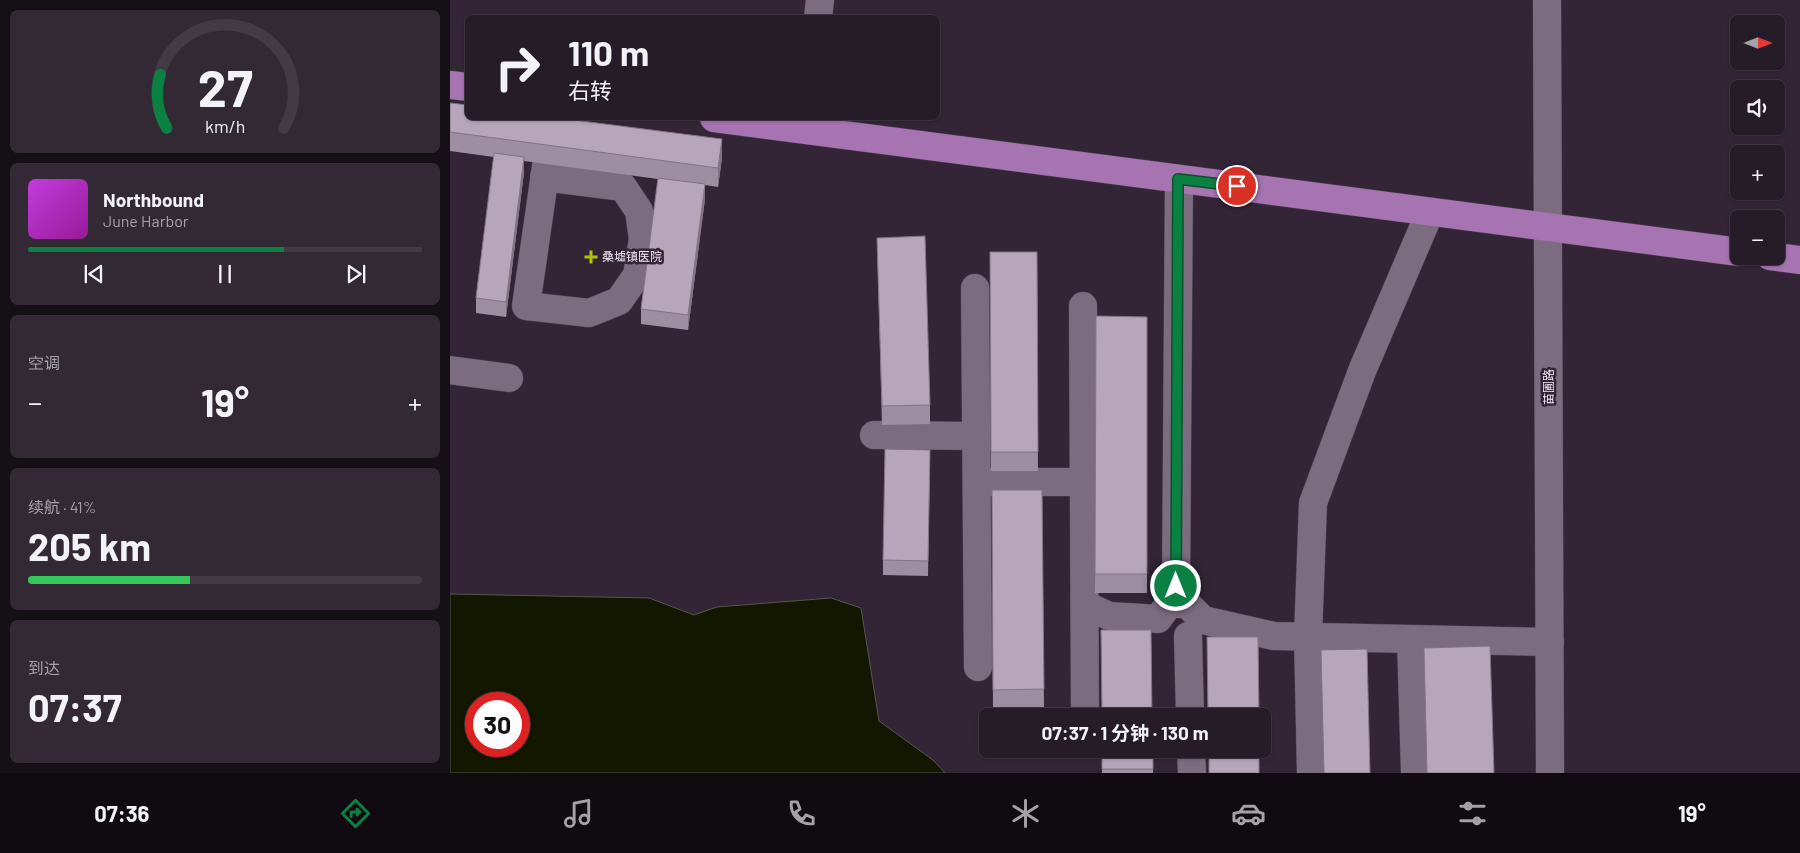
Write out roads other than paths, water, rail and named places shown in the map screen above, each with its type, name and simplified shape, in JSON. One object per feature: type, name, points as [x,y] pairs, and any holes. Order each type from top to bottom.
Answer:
[{"type":"main road","points":[[450,86],[465,87]]},
{"type":"main road","points":[[746,120],[809,124],[1178,179],[1730,251]]},
{"type":"main road","points":[[1785,258],[1800,260]]},
{"type":"street","points":[[818,15],[820,0]]},
{"type":"street","name":"苗圃路","points":[[1547,0],[1550,773]]},
{"type":"street","points":[[544,177],[623,187],[639,211],[644,239],[637,276],[619,301],[589,314],[526,306],[544,177],[553,120]]},
{"type":"street","points":[[1178,179],[1176,586],[1192,620],[1190,708]]},
{"type":"street","points":[[1310,773],[1308,637],[1314,503],[1362,371],[1430,212]]},
{"type":"street","points":[[974,288],[978,667]]},
{"type":"street","points":[[1083,306],[1085,708]]},
{"type":"street","points":[[450,370],[509,378]]},
{"type":"street","points":[[874,435],[976,436]]},
{"type":"street","points":[[976,482],[1084,482]]},
{"type":"street","points":[[1085,605],[1110,616],[1158,619],[1169,604],[1192,620],[1274,636],[1550,642]]},
{"type":"street","points":[[1411,639],[1415,773]]},
{"type":"street","points":[[1191,758],[1192,773]]},
{"type":"place","name":"桑墟镇医院","points":[[591,257]]}]
